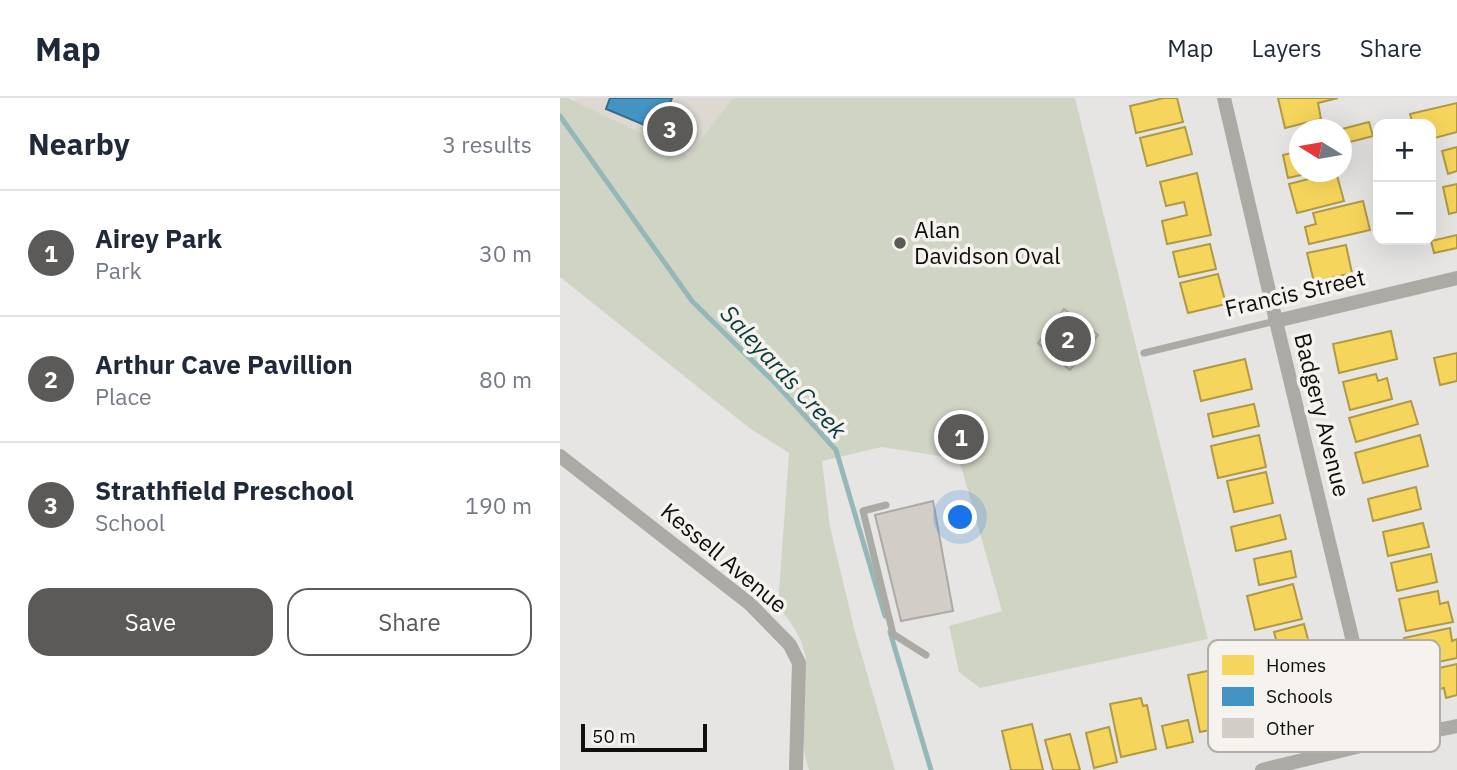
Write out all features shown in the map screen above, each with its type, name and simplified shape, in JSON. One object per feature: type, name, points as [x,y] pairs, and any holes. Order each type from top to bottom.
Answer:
[{"type":"street","name":"Badgery Avenue","points":[[1224,98],[1352,640]]},
{"type":"street","name":"Francis Street","points":[[1276,321],[1457,278]]},
{"type":"street","name":"Kessell Avenue","points":[[560,456],[750,604],[790,645],[799,663],[796,770]]},
{"type":"street","points":[[1262,770],[1339,752]]},
{"type":"lane","name":"Francis Street","points":[[1144,353],[1276,321]]},
{"type":"lane","points":[[886,505],[863,511],[893,634],[926,654]]},
{"type":"shaded area","points":[[575,98],[733,98],[688,157],[574,101]]},
{"type":"green space","points":[[560,98],[568,98],[688,156],[733,98],[1075,98],[1208,639],[980,688],[959,672],[949,626],[1002,611],[959,459],[882,447],[822,461],[830,527],[855,632],[895,770],[809,770],[803,734],[806,656],[798,635],[778,606],[789,453],[748,427],[560,277]]},
{"type":"building: Homes","points":[[1164,98],[1177,98],[1183,122],[1136,133],[1130,106]]},
{"type":"building: Homes","points":[[1278,98],[1338,98],[1318,103],[1321,119],[1289,119],[1289,127],[1285,128]]},
{"type":"building: Homes","points":[[1457,103],[1457,132],[1436,138],[1436,119],[1412,119],[1410,114]]},
{"type":"building: Homes","points":[[1369,122],[1373,136],[1352,141],[1352,126]]},
{"type":"building: Homes","points":[[1185,127],[1192,154],[1147,166],[1140,138]]},
{"type":"building: Homes","points":[[1457,147],[1457,171],[1448,174],[1442,151]]},
{"type":"building: Homes","points":[[1289,154],[1289,178],[1288,178],[1283,155]]},
{"type":"building: Homes","points":[[1197,173],[1211,235],[1167,244],[1162,221],[1187,215],[1184,202],[1166,206],[1160,182]]},
{"type":"building: Homes","points":[[1339,182],[1344,201],[1297,213],[1289,184]]},
{"type":"building: Homes","points":[[1457,184],[1457,212],[1449,214],[1443,187]]},
{"type":"building: Homes","points":[[1363,201],[1370,230],[1309,244],[1305,227],[1316,224],[1313,213]]},
{"type":"building: Homes","points":[[1457,235],[1457,248],[1434,253],[1432,245],[1436,245],[1436,240]]},
{"type":"building: Homes","points":[[1210,244],[1216,269],[1179,277],[1173,252]]},
{"type":"building: Homes","points":[[1346,245],[1352,273],[1314,282],[1307,253]]},
{"type":"building: Homes","points":[[1218,274],[1226,304],[1188,313],[1180,283]]},
{"type":"building: Homes","points":[[1391,331],[1397,359],[1339,373],[1333,344]]},
{"type":"building: Homes","points":[[1457,353],[1457,381],[1440,385],[1434,358]]},
{"type":"building: Homes","points":[[1245,359],[1252,389],[1201,401],[1194,371]]},
{"type":"building: Homes","points":[[1376,374],[1378,381],[1387,378],[1392,399],[1350,410],[1343,382]]},
{"type":"building: Homes","points":[[1411,401],[1418,424],[1356,442],[1349,418]]},
{"type":"building: Homes","points":[[1254,404],[1259,426],[1213,437],[1208,414]]},
{"type":"building: Homes","points":[[1259,435],[1266,467],[1218,478],[1211,446]]},
{"type":"building: Homes","points":[[1420,435],[1428,466],[1363,483],[1355,453]]},
{"type":"building: Homes","points":[[1266,472],[1273,503],[1234,512],[1227,481]]},
{"type":"building: Homes","points":[[1416,487],[1421,509],[1373,521],[1368,499]]},
{"type":"building: Homes","points":[[1280,515],[1286,539],[1236,551],[1231,527]]},
{"type":"building: Homes","points":[[1423,523],[1429,547],[1388,556],[1383,532]]},
{"type":"building: Homes","points":[[1291,551],[1296,577],[1259,585],[1254,559]]},
{"type":"building: Homes","points":[[1431,554],[1437,582],[1397,591],[1391,563]]},
{"type":"building: Homes","points":[[1293,584],[1302,619],[1255,630],[1247,596]]},
{"type":"building: Homes","points":[[1438,591],[1440,604],[1448,602],[1453,622],[1406,631],[1399,599]]},
{"type":"building: Homes","points":[[1304,624],[1308,640],[1276,640],[1274,632]]},
{"type":"building: Homes","points":[[1450,628],[1452,641],[1457,639],[1457,658],[1440,662],[1440,640],[1404,638]]},
{"type":"building: Homes","points":[[1457,664],[1457,695],[1446,698],[1444,688],[1440,689],[1440,668]]},
{"type":"building: Homes","points":[[1208,671],[1208,730],[1200,732],[1188,675]]},
{"type":"building: Homes","points":[[1141,698],[1143,706],[1147,705],[1156,749],[1121,757],[1110,704]]},
{"type":"building: Homes","points":[[1188,720],[1193,742],[1167,748],[1162,726]]},
{"type":"building: Homes","points":[[1032,724],[1043,770],[1011,770],[1002,731]]},
{"type":"building: Homes","points":[[1109,727],[1117,762],[1094,768],[1086,733]]},
{"type":"building: Homes","points":[[1070,734],[1080,770],[1053,770],[1045,740]]},
{"type":"building: Schools","points":[[610,98],[672,98],[662,121],[658,119],[654,129],[606,109]]},
{"type":"building: Other","points":[[1064,309],[1098,335],[1070,370],[1038,343]]},
{"type":"building: Other","points":[[933,501],[953,611],[901,621],[875,515]]},
{"type":"waterway","name":"Saleyards Creek","points":[[560,116],[692,301],[776,384],[836,450],[885,616]]},
{"type":"waterway","name":"Saleyards Creek","points":[[890,632],[931,770]]},
{"type":"place","name":"Strathfield Preschool","points":[[670,129]]},
{"type":"place","name":"Alan Davidson Oval","points":[[900,243]]},
{"type":"place","name":"Arthur Cave Pavillion","points":[[1068,339]]},
{"type":"place","name":"Airey Park","points":[[961,437]]}]
